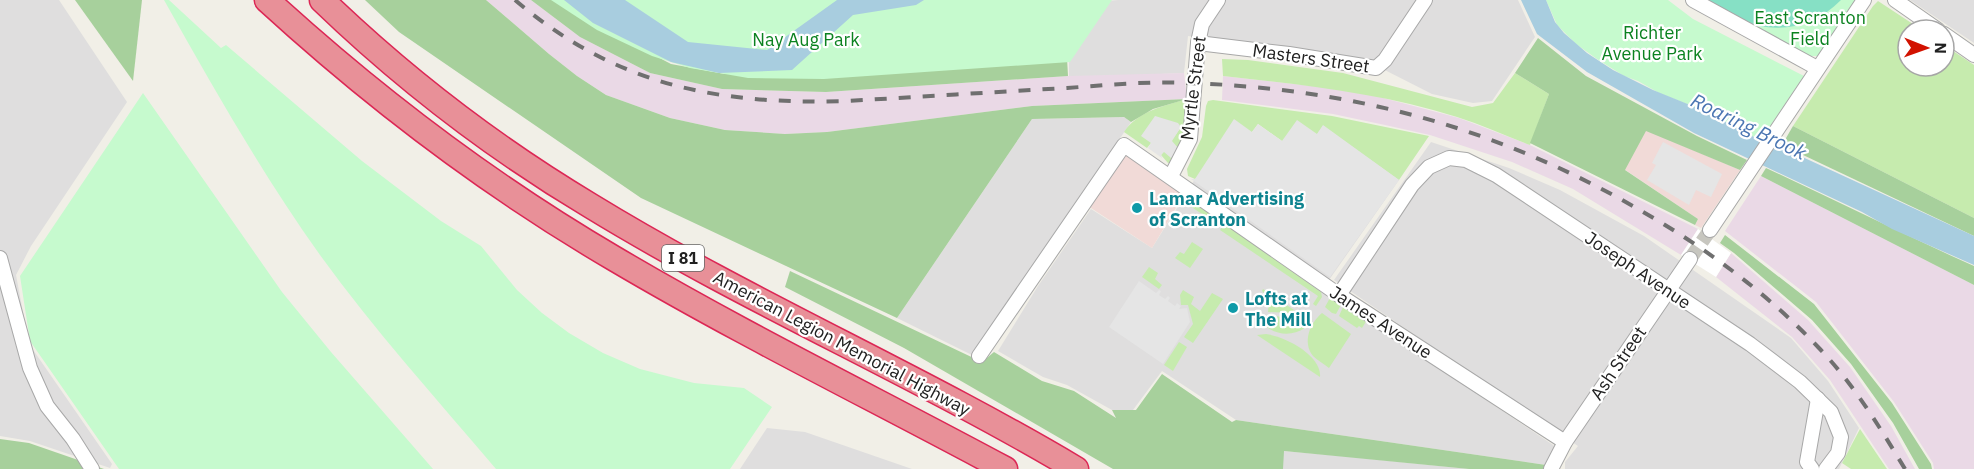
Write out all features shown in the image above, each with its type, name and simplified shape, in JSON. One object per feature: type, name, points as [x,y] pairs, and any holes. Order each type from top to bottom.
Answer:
[{"type":"highway","name":"American Legion Memorial Highway","points":[[267,0],[401,112],[486,176],[558,224],[688,300],[1005,469]]},
{"type":"highway","name":"American Legion Memorial Highway","points":[[322,0],[406,75],[465,122],[581,200],[703,269],[970,410],[1076,469]]},
{"type":"street","name":"Myrtle Street","points":[[1171,177],[1191,139],[1198,43],[1202,24],[1218,0]]},
{"type":"street","name":"Masters Street","points":[[1198,43],[1376,68],[1385,60],[1425,0]]},
{"type":"street","points":[[1693,0],[1817,68]]},
{"type":"street","points":[[1710,230],[1864,0]]},
{"type":"street","points":[[1896,0],[1921,18]]},
{"type":"street","points":[[1956,42],[1974,55]]},
{"type":"street","name":"James Avenue","points":[[979,356],[1124,145],[1338,295],[1565,442]]},
{"type":"street","name":"Joseph Avenue","points":[[1338,295],[1412,185],[1429,167],[1449,158],[1466,160],[1496,175],[1750,344],[1800,382],[1831,412],[1841,437],[1838,453],[1826,469]]},
{"type":"street","points":[[0,258],[30,368],[47,406],[73,439],[92,469]]},
{"type":"street","name":"Ash Street","points":[[1551,469],[1565,442],[1689,259]]},
{"type":"street","points":[[1812,469],[1807,462],[1818,399]]},
{"type":"shaded area","points":[[0,0],[59,0],[127,102],[31,246],[16,275],[29,344],[112,464],[110,468],[30,441],[0,436]]},
{"type":"shaded area","points":[[486,0],[531,0],[580,37],[650,73],[722,89],[826,92],[1068,76],[1184,73],[1187,99],[1032,106],[827,132],[785,134],[725,130],[670,118],[606,95],[549,54]]},
{"type":"shaded area","points":[[1118,0],[1518,0],[1535,37],[1492,101],[1473,103],[1432,94],[1365,60],[1188,36],[1184,73],[1069,78],[1069,58],[1095,2]]},
{"type":"shaded area","points":[[1910,0],[1974,0],[1974,43],[1956,31],[1956,18],[1937,18]]},
{"type":"shaded area","points":[[1223,76],[1376,96],[1459,118],[1530,145],[1698,229],[1681,255],[1573,189],[1512,162],[1430,135],[1385,125],[1333,114],[1222,100]]},
{"type":"shaded area","points":[[1155,116],[1178,123],[1181,127],[1172,141],[1179,149],[1171,158],[1164,152],[1161,155],[1162,158],[1148,148],[1151,143],[1141,136]]},
{"type":"shaded area","points":[[1124,117],[1131,122],[974,356],[897,318],[1032,119]]},
{"type":"shaded area","points":[[1234,119],[1252,132],[1258,124],[1282,141],[1297,120],[1317,134],[1323,125],[1399,180],[1330,277],[1191,179],[1195,179]]},
{"type":"shaded area","points":[[1323,125],[1399,180],[1322,290],[1556,447],[1546,465],[1236,420],[1162,371],[1133,410],[1112,410],[1067,385],[1043,377],[998,351],[1038,286],[1091,209],[1152,248],[1195,179]]},
{"type":"shaded area","points":[[1646,130],[1740,170],[1701,228],[1695,225],[1698,219],[1624,169]]},
{"type":"shaded area","points":[[1431,142],[1509,168],[1560,190],[1644,236],[1791,338],[1828,381],[1859,428],[1839,469],[1565,469],[1565,462],[1578,446],[1334,280]]},
{"type":"shaded area","points":[[1663,142],[1722,174],[1711,197],[1696,190],[1689,205],[1647,180],[1656,165],[1652,163]]},
{"type":"shaded area","name":"Lamar Advertising of Scranton","points":[[1125,149],[1188,188],[1152,248],[1088,206]]},
{"type":"shaded area","points":[[1761,176],[1974,285],[1974,469],[1934,469],[1933,463],[1894,402],[1816,302],[1725,231]]},
{"type":"shaded area","points":[[1731,253],[1808,320],[1850,367],[1891,426],[1915,469],[1889,469],[1830,380],[1792,337],[1716,277]]},
{"type":"shaded area","points":[[1139,281],[1156,293],[1161,291],[1159,295],[1165,299],[1168,296],[1170,298],[1168,301],[1175,306],[1177,303],[1181,306],[1179,309],[1187,308],[1190,322],[1163,364],[1109,327]]},
{"type":"shaded area","points":[[767,428],[805,432],[912,469],[740,469]]},
{"type":"shaded area","points":[[1283,451],[1340,456],[1469,469],[1283,469]]},
{"type":"green space","points":[[75,0],[142,0],[133,81]]},
{"type":"green space","points":[[164,0],[169,0],[221,48],[226,45],[362,161],[441,221],[481,246],[517,290],[569,333],[603,353],[640,369],[694,383],[744,388],[772,407],[730,469],[496,469],[384,337],[320,255],[258,162]]},
{"type":"green space","points":[[365,0],[486,0],[549,54],[606,95],[670,118],[725,130],[785,134],[827,132],[1032,106],[1187,99],[1153,109],[1131,122],[1124,117],[1032,119],[897,318],[641,198],[399,32]]},
{"type":"green space","points":[[531,0],[564,0],[593,23],[671,64],[725,74],[1067,58],[1068,76],[826,92],[722,89],[650,73],[580,37]]},
{"type":"green space","name":"Nay Aug Park","points":[[551,0],[1112,0],[1070,62],[824,79],[748,78],[690,68],[652,56],[597,30]]},
{"type":"green space","name":"Richter Avenue Park","points":[[1546,0],[1668,0],[1693,19],[1804,76],[1762,138],[1754,137],[1705,111],[1624,76],[1597,59],[1576,44],[1557,25]]},
{"type":"green space","name":"East Scranton Field","points":[[1699,0],[1860,0],[1823,56],[1810,56],[1782,44]]},
{"type":"green space","points":[[1709,0],[1841,0],[1826,13],[1810,21],[1775,28],[1758,26],[1741,20],[1724,12]]},
{"type":"green space","points":[[1878,1],[1904,18],[1896,18],[1896,78],[1956,78],[1956,53],[1974,65],[1974,218],[1793,126]]},
{"type":"green space","points":[[1538,38],[1586,76],[1697,136],[1747,160],[1740,170],[1646,131],[1625,170],[1698,219],[1695,225],[1530,143],[1549,94],[1515,73]]},
{"type":"green space","points":[[1222,59],[1248,60],[1343,73],[1472,107],[1493,103],[1515,73],[1549,94],[1530,145],[1457,117],[1399,102],[1341,91],[1223,76]]},
{"type":"green space","points":[[143,93],[282,292],[433,469],[119,469],[30,341],[20,276]]},
{"type":"green space","points":[[1187,99],[1184,139],[1174,162],[1168,163],[1161,155],[1181,127],[1151,143],[1147,148],[1124,132],[1144,114]]},
{"type":"green space","points":[[1208,101],[1332,116],[1429,136],[1399,180],[1323,126],[1317,134],[1282,141],[1258,124],[1252,132],[1195,179],[1188,176],[1187,169],[1202,137],[1206,106]]},
{"type":"green space","points":[[1793,126],[1974,218],[1974,236],[1782,145]]},
{"type":"green space","points":[[1766,168],[1974,266],[1974,285],[1761,176]]},
{"type":"green space","points":[[1193,202],[1219,220],[1215,227],[1206,221],[1208,218],[1190,206]]},
{"type":"green space","points":[[1225,224],[1321,292],[1322,297],[1316,306],[1313,304],[1318,296],[1220,230]]},
{"type":"green space","points":[[1725,235],[1814,304],[1892,403],[1932,469],[1919,469],[1893,423],[1851,364],[1812,320],[1720,243]]},
{"type":"green space","points":[[1192,242],[1203,249],[1190,268],[1175,258],[1180,252],[1184,254]]},
{"type":"green space","points":[[1149,267],[1158,273],[1155,279],[1162,285],[1159,289],[1142,277]]},
{"type":"green space","points":[[790,271],[982,362],[994,352],[1042,381],[1074,391],[1116,418],[1112,410],[1136,410],[1162,374],[1232,422],[1236,420],[1546,465],[1543,469],[1469,469],[1284,451],[1283,469],[1113,469],[904,348],[785,287]]},
{"type":"green space","points":[[1263,289],[1294,310],[1292,313],[1268,312],[1269,298],[1262,291]]},
{"type":"green space","points":[[1183,290],[1194,297],[1191,304],[1200,311],[1212,293],[1223,299],[1193,343],[1184,337],[1193,324],[1188,305],[1181,305],[1180,295]]},
{"type":"green space","points":[[1331,296],[1342,303],[1336,314],[1325,307]]},
{"type":"green space","points":[[1344,305],[1367,320],[1362,328],[1359,326],[1357,328],[1339,316]]},
{"type":"green space","points":[[1322,313],[1351,334],[1329,368],[1313,356],[1308,345],[1311,327]]},
{"type":"green space","points":[[1274,316],[1291,318],[1305,328],[1289,334],[1273,331],[1263,324]]},
{"type":"green space","points":[[1266,334],[1282,338],[1309,354],[1319,369],[1320,377],[1257,335]]},
{"type":"green space","points":[[1179,342],[1187,347],[1173,371],[1164,365]]},
{"type":"green space","points":[[1860,429],[1887,469],[1851,469],[1842,463]]},
{"type":"green space","points":[[0,439],[29,443],[104,469],[0,469]]},
{"type":"water","points":[[564,0],[625,0],[688,42],[767,50],[837,0],[924,0],[916,5],[853,15],[792,70],[719,73],[671,62],[593,23]]},
{"type":"water","points":[[1521,0],[1546,0],[1555,22],[1564,33],[1587,53],[1613,70],[1653,90],[1705,111],[1754,137],[1761,138],[1974,236],[1974,265],[1892,229],[1862,212],[1694,133],[1587,72],[1537,34]]},
{"type":"pier","points":[[1698,229],[1731,253],[1716,277],[1681,255]]},
{"type":"tunnel","points":[[1690,259],[1710,230]]},
{"type":"railway","points":[[515,0],[553,29],[591,52],[630,70],[670,84],[754,99],[845,101],[1127,84],[1187,83],[1247,86],[1364,103],[1476,134],[1531,155],[1585,180],[1662,223],[1733,271],[1777,307],[1831,361],[1865,405],[1905,469]]},
{"type":"place","name":"Lamar Advertising of Scranton","points":[[1137,208]]},
{"type":"place","name":"Lofts at The Mill","points":[[1233,308]]},
{"type":"water label","name":"Roaring Brook","points":[[1749,126]]}]
